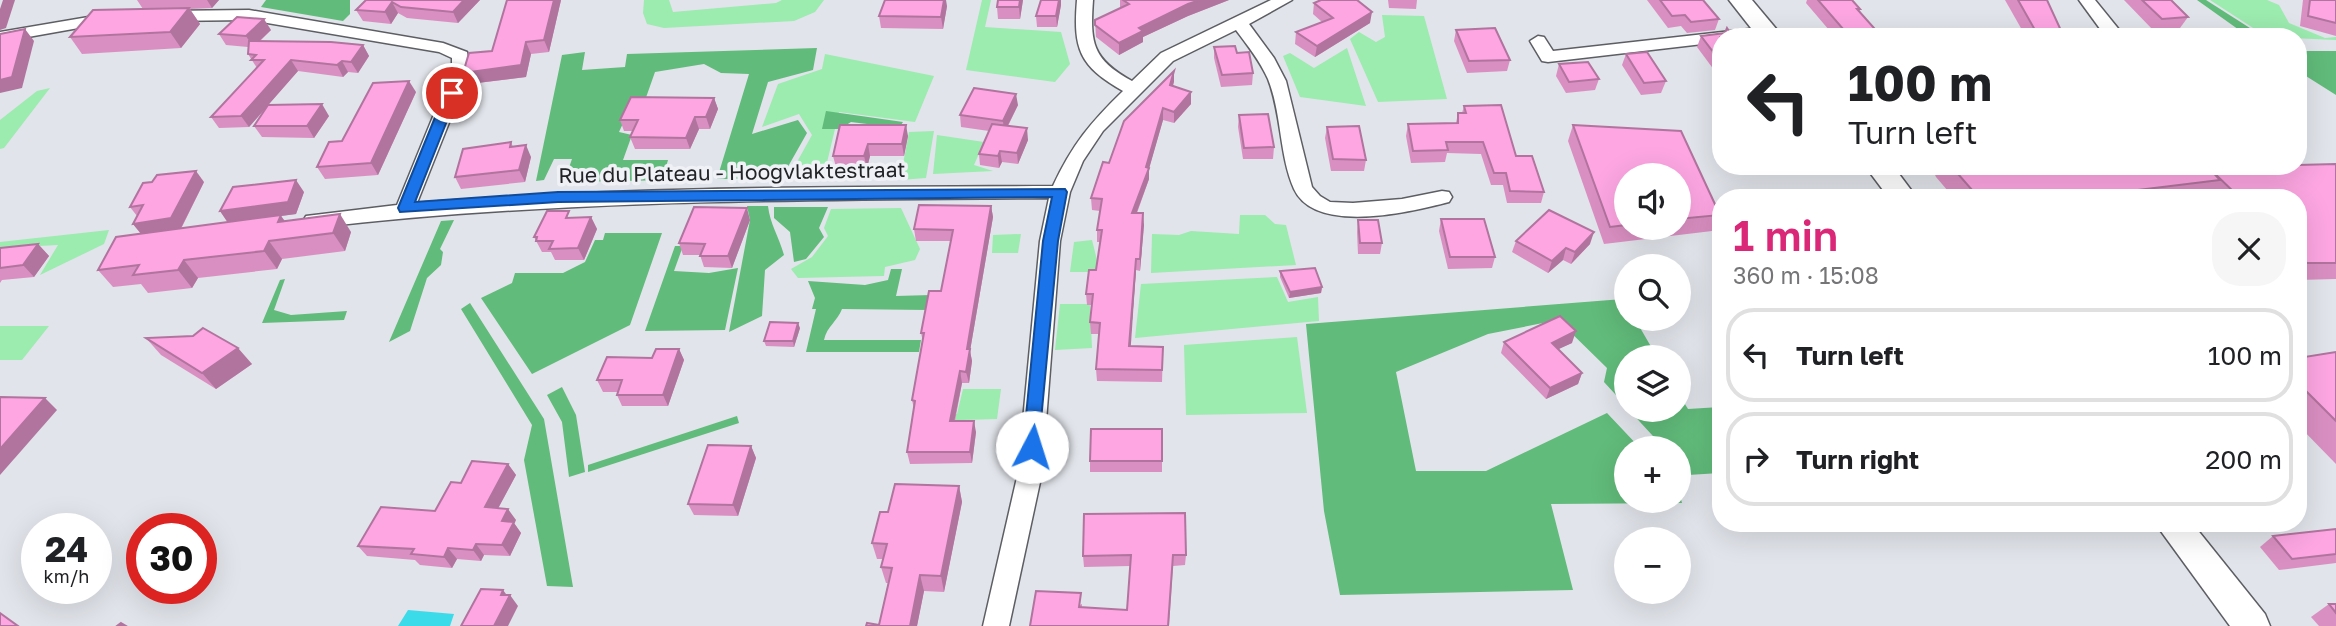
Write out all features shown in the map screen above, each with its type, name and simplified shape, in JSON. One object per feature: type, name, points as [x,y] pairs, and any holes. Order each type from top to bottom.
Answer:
[{"type":"main road","points":[[1740,0],[1764,28]]},
{"type":"main road","points":[[1885,175],[1897,189]]},
{"type":"main road","points":[[2179,532],[2252,626]]},
{"type":"street","points":[[250,15],[261,0]]},
{"type":"street","points":[[1085,0],[1082,33],[1088,56],[1103,73],[1135,90]]},
{"type":"street","points":[[996,626],[1030,473],[1050,241],[1060,192],[1074,161],[1096,127],[1167,57],[1284,0]]},
{"type":"street","points":[[2087,0],[2107,28]]},
{"type":"street","points":[[0,37],[94,19],[250,15],[443,48],[461,55],[461,70],[405,208]]},
{"type":"street","points":[[1239,22],[1260,49],[1277,81],[1303,188],[1309,198],[1325,208],[1343,209],[1425,202],[1441,197]]},
{"type":"street","points":[[1538,41],[1548,57],[1712,38]]},
{"type":"street","name":"Rue du Plateau - Hoogvlaktestraat","points":[[299,223],[405,208],[558,197],[1060,192]]},
{"type":"green space","points":[[266,0],[350,0],[350,14],[343,21],[261,7]]},
{"type":"green space","points":[[644,0],[669,0],[673,12],[776,3],[782,0],[824,0],[815,12],[794,21],[664,28],[647,24],[643,13]]},
{"type":"green space","points":[[982,0],[991,0],[985,27],[1061,32],[1070,64],[1055,82],[966,70]]},
{"type":"green space","points":[[2197,0],[2206,0],[2250,28],[2236,28]]},
{"type":"green space","points":[[2210,0],[2267,0],[2279,5],[2289,23],[2301,28],[2253,28]]},
{"type":"green space","points":[[1382,15],[1424,16],[1447,99],[1378,102],[1350,39],[1359,32],[1376,42],[1385,37]]},
{"type":"green space","points":[[2307,30],[2325,38],[2336,37],[2336,40],[2307,39]]},
{"type":"green space","points":[[817,48],[813,70],[768,82],[752,134],[798,120],[807,133],[781,179],[717,179],[749,74],[721,73],[704,64],[655,72],[643,106],[631,106],[619,132],[632,135],[623,160],[668,160],[665,170],[679,170],[675,180],[564,182],[572,159],[554,159],[544,180],[536,181],[562,55],[585,52],[582,70],[625,67],[627,54]]},
{"type":"green space","points":[[1347,48],[1366,106],[1300,97],[1283,56],[1290,53],[1314,68]]},
{"type":"green space","points":[[2307,51],[2336,51],[2336,95],[2307,77]]},
{"type":"green space","points":[[825,54],[934,76],[915,122],[839,112],[824,175],[787,180],[812,135],[799,114],[762,127],[778,84],[822,69]]},
{"type":"green space","points":[[50,88],[4,148],[0,149],[0,120],[37,91]]},
{"type":"green space","points":[[826,111],[903,122],[899,128],[851,122],[840,129],[822,129]]},
{"type":"green space","points":[[934,131],[926,178],[900,180],[909,132]]},
{"type":"green space","points":[[937,135],[984,142],[974,165],[993,171],[933,174]]},
{"type":"green space","points":[[747,206],[768,206],[784,255],[765,270],[762,316],[729,332],[750,220]]},
{"type":"green space","points":[[774,207],[828,207],[819,228],[824,237],[806,259],[794,262],[790,232],[774,218]]},
{"type":"green space","points":[[901,208],[920,249],[915,260],[885,267],[884,276],[798,278],[791,269],[812,257],[828,236],[824,228],[831,209]]},
{"type":"green space","points":[[1240,215],[1265,215],[1275,224],[1286,225],[1296,265],[1151,273],[1152,234],[1179,235],[1191,231],[1239,234]]},
{"type":"green space","points":[[454,220],[440,249],[443,252],[441,265],[427,278],[410,331],[389,342],[441,221]]},
{"type":"green space","points":[[109,230],[104,244],[40,275],[58,245],[0,248],[0,242]]},
{"type":"green space","points":[[605,233],[662,233],[630,325],[532,374],[481,298],[512,283],[515,273],[563,273],[585,262],[595,240],[603,240]]},
{"type":"green space","points":[[1021,234],[1018,253],[992,253],[993,235]]},
{"type":"green space","points":[[1092,240],[1100,272],[1070,272],[1074,242]]},
{"type":"green space","points":[[675,246],[683,246],[674,271],[709,273],[738,268],[725,330],[645,331]]},
{"type":"green space","points":[[891,269],[902,269],[896,296],[931,295],[928,310],[842,309],[824,340],[921,340],[919,352],[806,352],[816,309],[812,309],[815,298],[808,281],[865,285],[888,280]]},
{"type":"green space","points":[[1277,277],[1288,302],[1318,297],[1319,321],[1135,338],[1141,284]]},
{"type":"green space","points":[[285,279],[274,310],[291,315],[347,311],[344,320],[262,323],[280,280]]},
{"type":"green space","points":[[1614,300],[1614,331],[1642,331],[1650,345],[1614,345],[1614,393],[1604,382],[1607,368],[1558,320],[1488,334],[1396,372],[1416,471],[1486,471],[1607,413],[1629,436],[1614,436],[1614,504],[1551,504],[1573,590],[1340,595],[1324,511],[1306,324]]},
{"type":"green space","points":[[470,303],[544,419],[573,587],[547,586],[524,460],[532,425],[461,309]]},
{"type":"green space","points":[[1060,304],[1090,304],[1092,348],[1055,350]]},
{"type":"green space","points":[[0,326],[49,326],[22,360],[0,360]]},
{"type":"green space","points":[[1297,337],[1307,413],[1186,415],[1184,345]]},
{"type":"green space","points":[[562,387],[576,415],[585,472],[569,477],[562,422],[547,395]]},
{"type":"green space","points":[[963,389],[1001,389],[997,419],[927,421],[927,415],[957,414]]},
{"type":"green space","points":[[1712,408],[1712,474],[1691,475],[1691,436],[1653,436],[1640,422],[1691,422],[1691,409]]},
{"type":"green space","points":[[737,416],[739,423],[588,472],[588,465]]},
{"type":"water","points":[[408,610],[454,614],[450,626],[398,626]]},
{"type":"building","points":[[366,0],[464,0],[453,12],[401,7],[392,2],[385,12],[356,10]]},
{"type":"building","points":[[507,0],[554,0],[544,40],[526,42],[521,65],[463,73],[469,53],[492,51]]},
{"type":"building","points":[[885,0],[944,0],[941,17],[879,16]]},
{"type":"building","points":[[998,0],[1020,0],[1019,7],[997,7]]},
{"type":"building","points":[[1041,0],[1059,0],[1056,16],[1036,16]]},
{"type":"building","points":[[1123,0],[1200,0],[1139,28],[1143,31],[1119,43],[1095,25],[1095,20],[1129,4]]},
{"type":"building","points":[[1321,0],[1357,0],[1372,12],[1317,46],[1296,32],[1333,18],[1314,3]]},
{"type":"building","points":[[1660,0],[1703,0],[1719,19],[1691,22],[1685,15],[1672,16]]},
{"type":"building","points":[[1818,0],[1852,0],[1874,28],[1842,28]]},
{"type":"building","points":[[2018,0],[2047,0],[2060,28],[2034,28]]},
{"type":"building","points":[[2142,0],[2171,0],[2188,17],[2162,19]]},
{"type":"building","points":[[2310,0],[2336,0],[2336,23],[2308,16]]},
{"type":"building","points":[[189,8],[170,32],[70,37],[93,10]]},
{"type":"building","points":[[237,17],[264,19],[246,36],[219,34]]},
{"type":"building","points":[[1495,28],[1510,60],[1469,61],[1456,30]]},
{"type":"building","points":[[25,29],[12,77],[0,80],[0,34]]},
{"type":"building","points":[[1712,35],[1712,50],[1701,36]]},
{"type":"building","points":[[249,41],[363,45],[351,62],[342,61],[337,65],[291,60],[241,116],[211,117],[264,60],[251,60],[256,55],[248,54]]},
{"type":"building","points":[[1235,46],[1237,53],[1249,52],[1253,73],[1222,75],[1214,47]]},
{"type":"building","points":[[1647,52],[1666,81],[1644,83],[1626,54]]},
{"type":"building","points":[[1588,62],[1599,79],[1569,82],[1559,64]]},
{"type":"building","points":[[1174,71],[1170,85],[1191,92],[1174,112],[1163,108],[1146,167],[1149,168],[1132,213],[1143,213],[1140,259],[1136,259],[1129,346],[1163,347],[1162,370],[1096,369],[1100,323],[1090,322],[1093,294],[1086,294],[1089,270],[1096,270],[1102,230],[1097,230],[1102,199],[1091,198],[1103,162],[1109,163],[1124,121]]},
{"type":"building","points":[[409,81],[371,163],[317,167],[329,142],[342,141],[373,83]]},
{"type":"building","points":[[974,88],[1016,94],[1003,121],[960,115]]},
{"type":"building","points":[[631,97],[714,98],[706,117],[695,117],[686,138],[630,137],[638,120],[620,120]]},
{"type":"building","points":[[322,104],[307,126],[254,126],[268,105]]},
{"type":"building","points":[[1501,105],[1516,156],[1532,156],[1544,192],[1510,191],[1506,173],[1494,173],[1483,142],[1446,142],[1448,150],[1413,151],[1408,124],[1458,123],[1458,113],[1466,113],[1464,106]]},
{"type":"building","points":[[1268,114],[1274,147],[1244,148],[1239,115]]},
{"type":"building","points":[[992,124],[1027,128],[1017,153],[1000,151],[998,156],[979,154]]},
{"type":"building","points":[[840,125],[906,125],[902,144],[868,144],[864,156],[833,156]]},
{"type":"building","points":[[1573,125],[1681,131],[1712,198],[1712,216],[1691,218],[1691,163],[1614,163],[1614,226],[1610,227]]},
{"type":"building","points":[[1359,126],[1366,160],[1333,159],[1327,127]]},
{"type":"building","points":[[511,142],[510,147],[526,145],[519,170],[455,177],[463,149]]},
{"type":"building","points":[[2336,164],[2336,263],[2307,263],[2307,189],[2231,189],[2216,175],[2307,175],[2307,165]]},
{"type":"building","points":[[196,171],[171,218],[133,224],[143,205],[130,207],[143,183],[152,182],[157,175]]},
{"type":"building","points":[[1959,175],[2215,175],[2220,180],[2146,189],[1971,189]]},
{"type":"building","points":[[296,180],[288,202],[220,211],[233,187]]},
{"type":"building","points":[[919,205],[991,206],[967,349],[970,349],[966,372],[960,371],[950,421],[974,421],[970,452],[907,452],[915,401],[912,400],[924,333],[921,333],[929,291],[941,291],[953,230],[914,229]]},
{"type":"building","points":[[694,207],[747,208],[728,256],[700,256],[705,244],[679,243]]},
{"type":"building","points":[[1549,210],[1594,232],[1575,252],[1566,248],[1552,261],[1516,241]]},
{"type":"building","points":[[547,211],[569,211],[566,218],[591,217],[578,248],[549,249],[553,241],[536,241],[537,237],[534,237]]},
{"type":"building","points":[[340,214],[333,233],[269,241],[264,251],[184,260],[178,270],[133,275],[139,265],[98,270],[116,237],[281,215],[278,222]]},
{"type":"building","points":[[1441,219],[1484,219],[1495,257],[1450,257]]},
{"type":"building","points":[[1358,220],[1378,220],[1382,243],[1360,243]]},
{"type":"building","points":[[38,244],[23,265],[0,268],[0,248]]},
{"type":"building","points":[[1315,268],[1322,287],[1290,292],[1280,271]]},
{"type":"building","points":[[1560,316],[1576,331],[1552,343],[1582,373],[1550,388],[1504,342]]},
{"type":"building","points":[[770,322],[798,323],[793,341],[764,341]]},
{"type":"building","points":[[203,328],[238,348],[202,373],[146,338],[193,336]]},
{"type":"building","points":[[656,349],[679,349],[663,395],[617,395],[622,380],[597,380],[607,357],[652,358]]},
{"type":"building","points":[[2336,352],[2336,421],[2307,392],[2307,357]]},
{"type":"building","points":[[0,397],[45,398],[0,449]]},
{"type":"building","points":[[1091,429],[1162,429],[1162,461],[1090,461]]},
{"type":"building","points":[[708,445],[751,446],[733,505],[688,504]]},
{"type":"building","points":[[472,461],[508,464],[485,507],[508,509],[502,521],[514,522],[502,545],[476,544],[473,550],[448,548],[444,557],[411,554],[414,549],[358,546],[381,507],[435,511],[451,482],[461,483]]},
{"type":"building","points":[[895,484],[959,486],[941,576],[920,575],[910,626],[866,626],[867,623],[879,625],[892,568],[881,567],[887,544],[872,543],[880,512],[888,512]]},
{"type":"building","points":[[1185,513],[1186,555],[1173,555],[1168,626],[1030,626],[1036,591],[1081,593],[1079,607],[1127,610],[1131,555],[1083,556],[1084,514]]},
{"type":"building","points":[[2336,529],[2336,554],[2292,559],[2273,536]]},
{"type":"building","points":[[481,589],[503,590],[501,595],[510,595],[494,626],[461,626]]},
{"type":"building","points":[[2329,604],[2336,604],[2336,613]]},
{"type":"building","points":[[0,613],[18,626],[0,626]]},
{"type":"route","points":[[452,93],[405,208],[558,197],[1060,192],[1050,241],[1032,447]]}]
